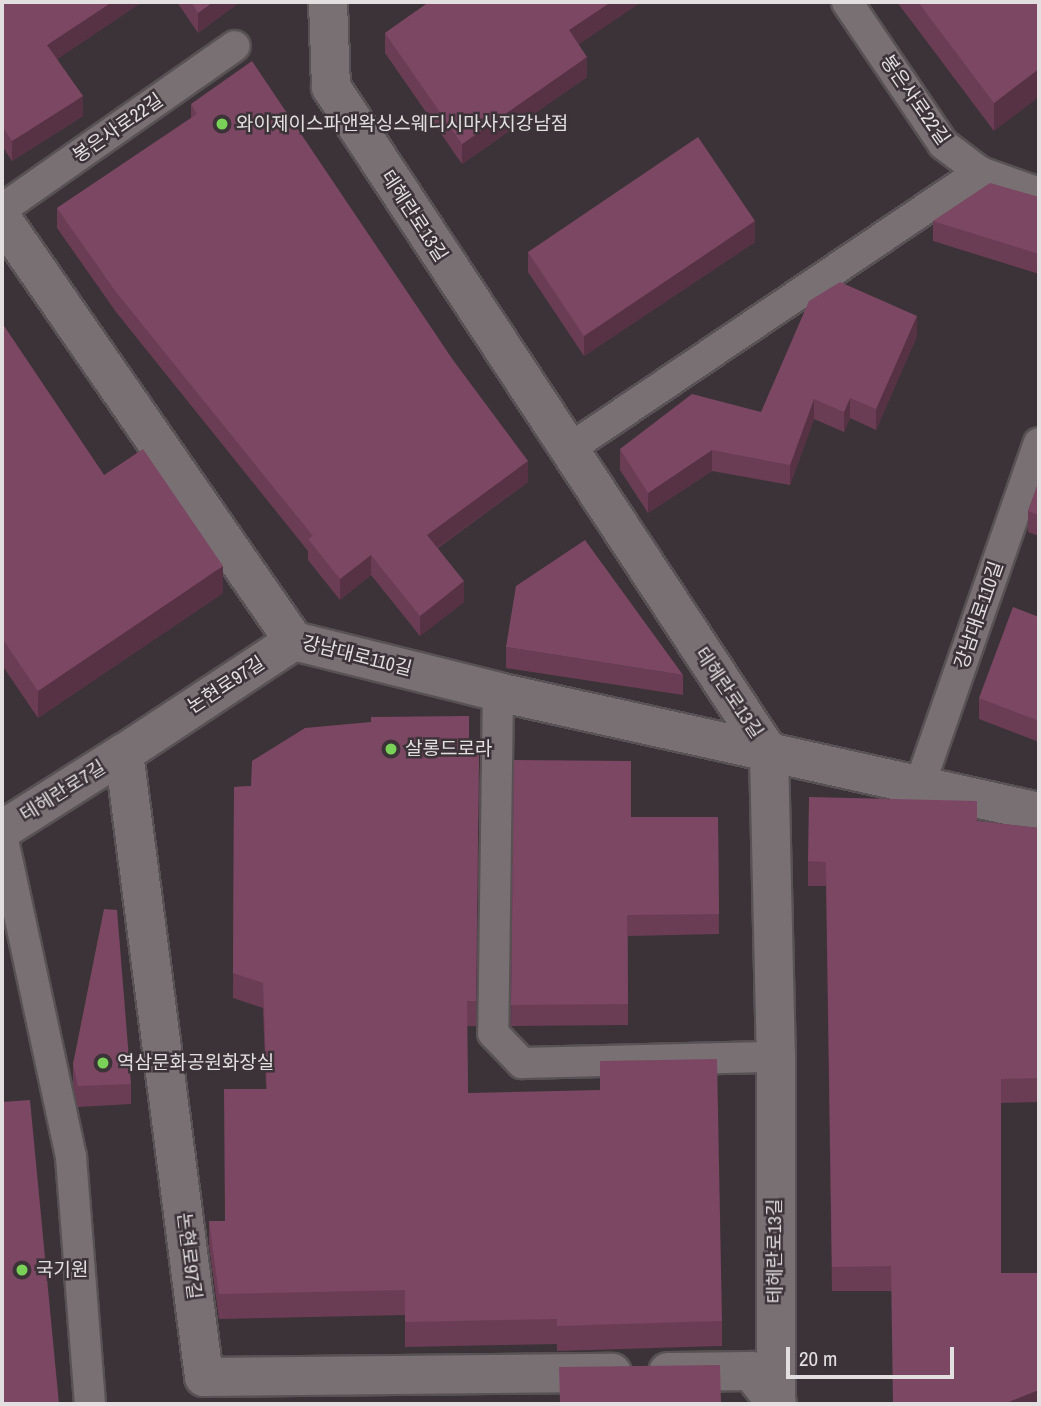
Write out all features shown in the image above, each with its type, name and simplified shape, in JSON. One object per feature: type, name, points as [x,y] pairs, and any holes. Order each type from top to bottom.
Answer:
[{"type":"street","name":"테헤란로13길","points":[[328,2],[331,87],[566,451],[769,753],[776,1056],[776,1404]]},
{"type":"street","name":"강남대로110길","points":[[2,219],[294,641],[498,692],[1039,812]]},
{"type":"street","name":"논현로97길","points":[[294,641],[124,752],[204,1377],[751,1371],[776,1404]]},
{"type":"street","name":"테헤란로7길","points":[[2,830],[124,752]]},
{"type":"lane","name":"봉은사로22길","points":[[848,2],[943,144],[980,172],[1039,193]]},
{"type":"lane","name":"봉은사로22길","points":[[2,209],[235,46]]},
{"type":"lane","points":[[566,451],[980,172]]},
{"type":"lane","name":"강남대로110길","points":[[919,787],[1039,443]]},
{"type":"lane","points":[[498,692],[493,1033],[523,1063],[776,1056]]},
{"type":"lane","points":[[2,835],[71,1157],[90,1404]]},
{"type":"building","points":[[2,2],[112,2],[47,45],[83,96],[12,141],[2,126]]},
{"type":"building","points":[[191,2],[213,2],[198,13]]},
{"type":"building","points":[[429,2],[611,2],[569,30],[587,57],[462,144],[385,33]]},
{"type":"building","points":[[918,2],[1039,2],[1039,69],[994,103]]},
{"type":"building","points":[[252,61],[453,360],[528,461],[427,535],[464,581],[420,616],[371,555],[340,579],[308,539],[313,536],[116,292],[57,208],[197,114],[191,104]]},
{"type":"building","points":[[698,137],[755,221],[584,336],[528,252]]},
{"type":"building","points":[[990,183],[1039,197],[1039,254],[933,221]]},
{"type":"building","points":[[840,282],[917,316],[876,409],[850,398],[844,412],[814,399],[790,465],[712,450],[648,493],[620,449],[692,394],[761,412],[809,301]]},
{"type":"building","points":[[2,323],[104,475],[143,449],[223,566],[38,691],[2,638]]},
{"type":"building","points":[[1039,481],[1039,515],[1028,511]]},
{"type":"building","points":[[585,540],[683,675],[506,647],[516,586]]},
{"type":"building","points":[[1013,607],[1039,617],[1039,721],[979,698]]},
{"type":"building","points":[[469,716],[469,755],[479,755],[476,1001],[467,1001],[468,1093],[600,1090],[600,1061],[717,1059],[722,1321],[557,1326],[557,1319],[405,1322],[405,1290],[219,1294],[209,1221],[225,1221],[224,1089],[267,1089],[263,983],[233,973],[234,787],[251,786],[252,761],[305,728],[371,722],[371,717]]},
{"type":"building","points":[[514,760],[631,761],[631,817],[718,817],[719,914],[627,915],[628,1004],[511,1005]]},
{"type":"building","points":[[809,797],[977,801],[977,821],[1039,828],[1039,1078],[1001,1079],[1001,1273],[1039,1273],[1039,1390],[1004,1404],[893,1404],[891,1266],[832,1267],[826,862],[808,861]]},
{"type":"building","name":"역삼문화공원화장실","points":[[104,909],[117,910],[131,1084],[78,1086],[73,1064]]},
{"type":"building","name":"국기원","points":[[30,1100],[59,1404],[2,1404],[2,1102]]},
{"type":"building","points":[[720,1365],[721,1404],[560,1404],[559,1367]]},
{"type":"place","name":"와이제이스파앤왁싱스웨디시마사지강남점","points":[[222,124]]},
{"type":"place","name":"살롱드로라","points":[[391,749]]},
{"type":"place","name":"역삼문화공원화장실","points":[[103,1063]]},
{"type":"place","name":"국기원","points":[[22,1270]]}]
